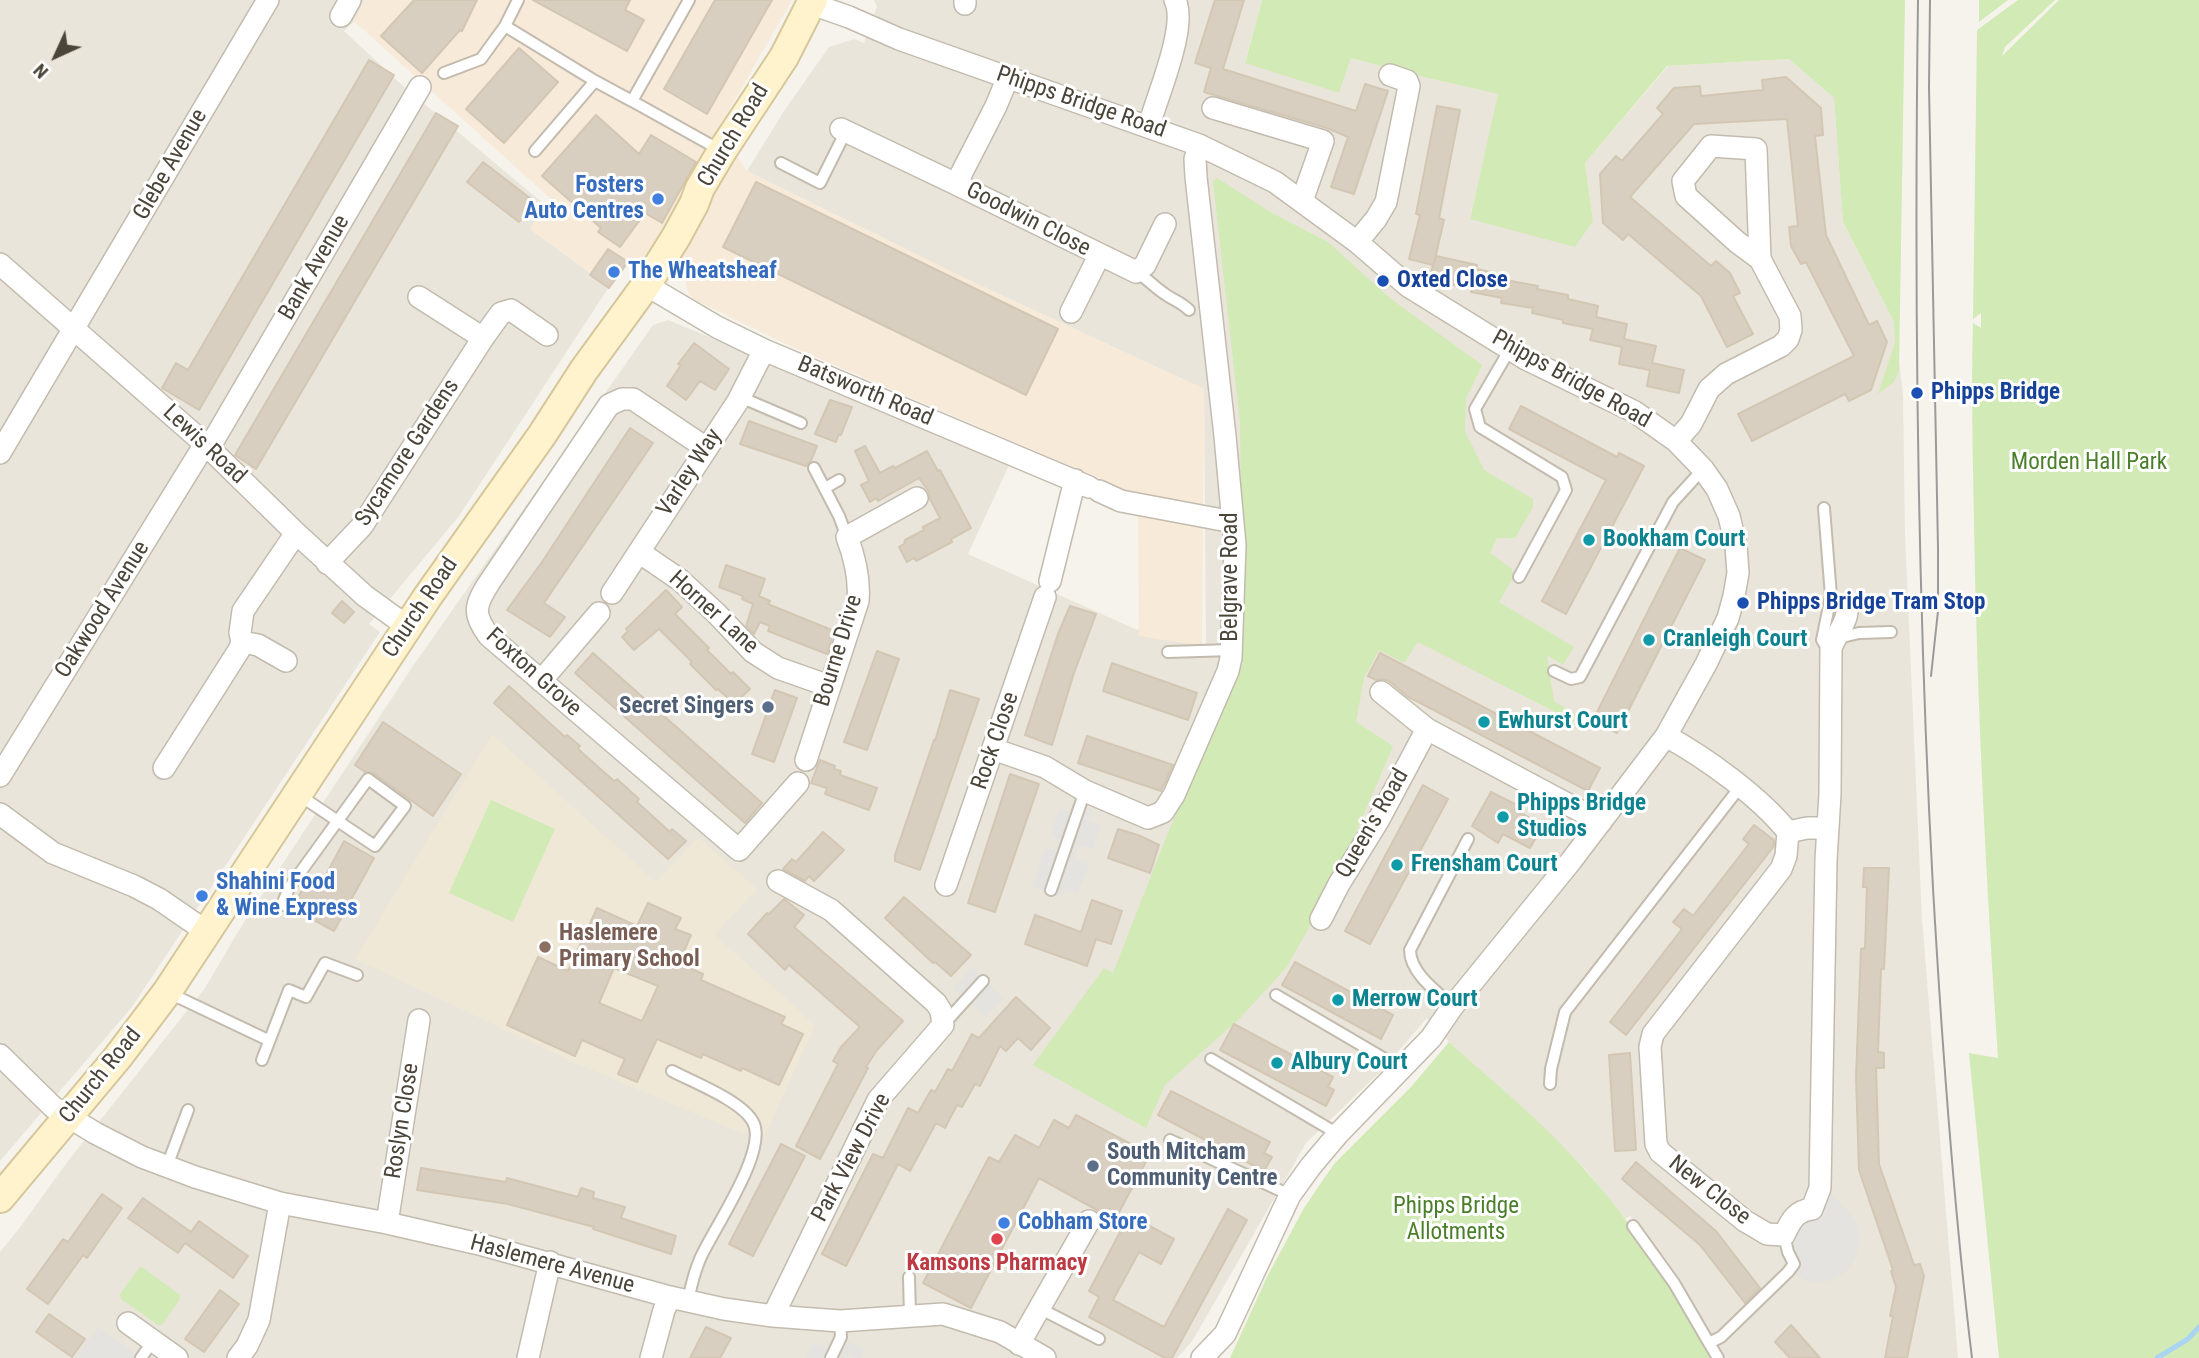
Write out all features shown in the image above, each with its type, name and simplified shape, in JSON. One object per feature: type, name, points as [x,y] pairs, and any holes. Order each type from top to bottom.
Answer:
[{"type":"street","name":"Glebe Avenue","points":[[0,453],[268,0]]},
{"type":"street","points":[[1149,126],[1178,32],[1178,7],[1175,0]]},
{"type":"street","name":"Phipps Bridge Road","points":[[813,2],[899,39],[1199,145],[1257,172],[1357,242],[1408,286],[1510,349],[1635,412],[1676,441],[1703,469],[1717,489],[1729,516],[1736,545],[1736,584],[1728,618],[1666,736],[1601,822],[1453,1006],[1431,1038],[1338,1134],[1290,1195],[1224,1334],[1202,1358]]},
{"type":"street","name":"Church Road","points":[[0,1198],[118,1057],[167,992],[435,586],[646,285],[676,237],[722,151],[784,57],[813,2]]},
{"type":"street","points":[[1357,242],[1386,202],[1409,86],[1407,81],[1390,75]]},
{"type":"street","name":"Goodwin Close","points":[[956,184],[1008,77]]},
{"type":"street","name":"Bank Avenue","points":[[207,446],[420,87]]},
{"type":"street","points":[[1213,108],[1323,141],[1302,201]]},
{"type":"street","name":"Goodwin Close","points":[[844,130],[1136,272]]},
{"type":"street","name":"Belgrave Road","points":[[993,749],[1045,766],[1085,791],[1148,818],[1163,812],[1174,795],[1228,671],[1235,545],[1226,436],[1196,177],[1195,159],[1199,145]]},
{"type":"street","points":[[1676,441],[1691,424],[1709,389],[1726,374],[1781,346],[1788,339],[1791,330],[1790,316],[1760,259],[1756,149],[1711,146],[1683,181],[1686,196],[1760,259]]},
{"type":"street","points":[[1136,272],[1145,265],[1165,224]]},
{"type":"street","name":"Goodwin Close","points":[[1070,313],[1099,256]]},
{"type":"street","name":"Lewis Road","points":[[0,264],[207,446],[327,563],[365,596],[408,627]]},
{"type":"street","name":"Batsworth Road","points":[[646,285],[717,327],[764,350],[1121,501],[1233,522]]},
{"type":"street","points":[[419,297],[483,338]]},
{"type":"street","name":"Sycamore Gardens","points":[[327,563],[362,526],[501,313],[511,310],[547,335]]},
{"type":"street","name":"Varley Way","points":[[612,593],[740,397],[764,350]]},
{"type":"street","name":"Foxton Grove","points":[[706,448],[633,399],[622,399],[609,405],[478,601],[477,614],[484,630],[739,850],[798,783]]},
{"type":"street","name":"Oakwood Avenue","points":[[0,776],[207,446]]},
{"type":"street","name":"Rock Close","points":[[946,885],[1048,589],[1088,486]]},
{"type":"street","points":[[847,537],[917,498]]},
{"type":"street","points":[[164,768],[239,650],[242,642],[240,634],[243,611],[296,533]]},
{"type":"street","name":"Bourne Drive","points":[[806,760],[858,601],[859,584],[855,557],[847,537]]},
{"type":"street","name":"Horner Lane","points":[[639,552],[680,580],[753,652],[778,668],[829,686]]},
{"type":"street","points":[[541,681],[578,641],[599,613]]},
{"type":"street","points":[[1784,1235],[1792,1218],[1802,1210],[1812,1209],[1820,1188],[1833,643],[1846,622],[1847,613]]},
{"type":"street","points":[[242,642],[258,645],[286,662]]},
{"type":"street","points":[[1381,692],[1427,729],[1601,822]]},
{"type":"street","name":"Queen's Road","points":[[1321,919],[1427,729]]},
{"type":"street","points":[[1666,736],[1684,745],[1740,787],[1775,816],[1788,832],[1828,828]]},
{"type":"street","points":[[0,814],[53,853],[134,886],[207,932]]},
{"type":"street","name":"New Close","points":[[1784,1235],[1767,1234],[1745,1221],[1660,1152],[1656,1144],[1650,1046],[1653,1034],[1781,869],[1786,856],[1788,832]]},
{"type":"street","points":[[778,881],[831,910],[936,1003],[941,1011],[943,1026]]},
{"type":"street","name":"Roslyn Close","points":[[387,1223],[419,1020]]},
{"type":"street","name":"Park View Drive","points":[[773,1316],[878,1100],[943,1026]]},
{"type":"street","name":"Haslemere Avenue","points":[[0,1055],[42,1098],[68,1117],[142,1157],[195,1177],[281,1203],[387,1223],[550,1262],[679,1299],[773,1316],[840,1321],[943,1314],[1000,1332],[1045,1358]]},
{"type":"street","points":[[238,1358],[260,1320],[281,1203]]},
{"type":"street","points":[[1019,1344],[1089,1221]]},
{"type":"street","points":[[528,1358],[550,1262]]},
{"type":"street","points":[[651,1358],[664,1310],[679,1299]]},
{"type":"street","points":[[128,1324],[147,1350],[177,1358]]},
{"type":"lane","points":[[444,73],[481,59],[505,26],[518,0]]},
{"type":"lane","points":[[632,100],[690,0]]},
{"type":"lane","points":[[505,26],[595,81],[722,151]]},
{"type":"lane","points":[[535,151],[595,81]]},
{"type":"lane","points":[[781,163],[821,183],[844,130]]},
{"type":"lane","points":[[1136,272],[1189,310]]},
{"type":"lane","points":[[1510,349],[1475,409],[1480,428],[1562,477],[1566,490],[1519,577]]},
{"type":"lane","points":[[740,397],[801,423]]},
{"type":"lane","points":[[814,468],[847,537]]},
{"type":"lane","points":[[1554,671],[1571,679],[1580,677],[1673,502],[1703,469]]},
{"type":"lane","points":[[825,488],[839,480]]},
{"type":"lane","points":[[1824,508],[1830,596],[1822,640],[1825,645],[1859,633],[1891,632]]},
{"type":"lane","points":[[1168,652],[1231,650]]},
{"type":"lane","points":[[282,905],[289,888],[337,820],[368,779],[405,806],[375,846],[337,820],[297,794]]},
{"type":"lane","points":[[1550,1084],[1565,1012],[1740,787]]},
{"type":"lane","points":[[1051,890],[1085,791]]},
{"type":"lane","points":[[1453,1006],[1420,974],[1412,963],[1410,950],[1468,839]]},
{"type":"lane","points":[[261,1060],[289,990],[306,997],[325,963],[357,975]]},
{"type":"lane","points":[[943,1026],[983,981]]},
{"type":"lane","points":[[167,992],[268,1040]]},
{"type":"lane","points":[[1276,995],[1402,1069]]},
{"type":"lane","points":[[1211,1059],[1338,1134]]},
{"type":"lane","points":[[672,1071],[735,1104],[754,1123],[756,1135],[749,1167],[700,1258],[692,1280],[679,1299]]},
{"type":"lane","points":[[167,1167],[188,1110]]},
{"type":"lane","points":[[1170,1140],[1290,1195]]},
{"type":"lane","points":[[1633,1226],[1674,1283],[1718,1358]]},
{"type":"lane","points":[[1709,1343],[1721,1337],[1794,1264],[1784,1235]]},
{"type":"lane","points":[[909,1277],[910,1316]]},
{"type":"lane","points":[[1040,1308],[1099,1339]]},
{"type":"lane","points":[[831,1358],[841,1337],[840,1321]]},
{"type":"shaded area","points":[[0,0],[365,0],[354,21],[344,31],[403,86],[545,205],[530,229],[609,287],[459,516],[369,624],[380,632],[132,1007],[0,1161]]},
{"type":"shaded area","points":[[365,0],[792,0],[718,129],[747,171],[960,276],[1204,389],[1202,646],[1139,636],[1138,495],[790,346],[693,299],[685,280],[687,271],[635,263],[629,259],[609,287],[530,229],[550,198],[354,21]]},
{"type":"shaded area","points":[[874,0],[1262,0],[1245,62],[1339,93],[1351,58],[1499,94],[1470,218],[1593,221],[1585,163],[1668,66],[1789,59],[1834,98],[1843,222],[1895,324],[1903,396],[1905,534],[1922,919],[1958,1358],[1726,1358],[1669,1264],[1630,1216],[1625,1219],[1587,1171],[1535,1119],[1449,1042],[1427,1018],[1383,1069],[1306,1143],[1193,1340],[1177,1358],[0,1358],[0,1252],[68,1161],[205,988],[239,930],[413,666],[653,325],[668,320],[1011,461],[968,554],[1135,629],[1206,646],[1204,389],[960,276],[747,171],[784,111],[829,47],[854,39],[864,43],[877,7]]},
{"type":"shaded area","name":"Haslemere Primary School","points":[[492,734],[656,882],[698,837],[757,889],[715,935],[815,1025],[765,1135],[742,1133],[580,1065],[355,959]]},
{"type":"shaded area","points":[[1076,803],[1092,810],[1089,820],[1101,825],[1093,850],[1079,845],[1074,857],[1090,864],[1077,894],[1064,890],[1061,898],[1032,886],[1045,848],[1059,853],[1063,841],[1050,836],[1059,808],[1072,813]]},
{"type":"shaded area","points":[[972,967],[1004,998],[986,1017],[953,988]]},
{"type":"shaded area","points":[[1831,1194],[1850,1212],[1859,1228],[1857,1254],[1850,1268],[1839,1276],[1826,1282],[1806,1281],[1792,1272],[1803,1263],[1792,1249],[1793,1239],[1798,1226],[1816,1214]]},
{"type":"shaded area","points":[[98,1327],[142,1358],[75,1358]]},
{"type":"shaded area","points":[[828,1341],[850,1342],[866,1350],[862,1358],[847,1355],[845,1358],[805,1358],[814,1342],[828,1348]]},
{"type":"green space","points":[[1262,0],[1905,0],[1899,371],[1894,382],[1878,394],[1895,342],[1894,322],[1843,222],[1834,98],[1789,59],[1667,66],[1585,163],[1593,221],[1575,247],[1470,219],[1498,94],[1351,58],[1339,93],[1245,63]]},
{"type":"green space","points":[[1979,0],[2008,0],[1979,22]]},
{"type":"green space","name":"Morden Hall Park","points":[[2018,0],[2055,0],[2005,47],[2002,56],[2059,0],[2199,0],[2199,1358],[1999,1358],[1969,1053],[1998,1058],[1977,658],[1972,348],[1973,323],[1981,328],[1981,313],[1973,319],[1977,30]]},
{"type":"green space","points":[[1217,178],[1272,213],[1328,242],[1391,299],[1482,365],[1466,399],[1465,431],[1484,470],[1533,499],[1533,507],[1515,538],[1497,538],[1490,553],[1512,569],[1514,576],[1499,602],[1574,647],[1563,665],[1547,655],[1554,701],[1577,715],[1573,721],[1418,642],[1404,663],[1379,650],[1364,678],[1356,722],[1393,746],[1333,886],[1286,968],[1239,1019],[1165,1085],[1146,1128],[1033,1065],[1104,968],[1113,973],[1169,830],[1243,663],[1240,422],[1213,182]]},
{"type":"green space","points":[[491,800],[555,829],[513,922],[449,893]]},
{"type":"green space","name":"Phipps Bridge Allotments","points":[[1449,1042],[1554,1137],[1604,1192],[1654,1262],[1713,1358],[1230,1358],[1267,1277],[1304,1208],[1334,1164],[1411,1087]]},
{"type":"green space","points":[[142,1267],[180,1295],[162,1325],[158,1325],[121,1299],[120,1294]]},
{"type":"building","points":[[414,0],[477,0],[462,31],[460,30],[422,73],[381,36]]},
{"type":"building","points":[[533,0],[630,0],[625,10],[644,20],[627,51]]},
{"type":"building","points":[[715,0],[772,0],[707,114],[664,89]]},
{"type":"building","points":[[1215,0],[1244,0],[1223,69],[1356,111],[1365,84],[1388,91],[1354,194],[1331,187],[1348,137],[1327,128],[1204,92],[1211,68],[1195,63]]},
{"type":"building","points":[[519,48],[558,82],[504,143],[466,109]]},
{"type":"building","points":[[369,60],[394,75],[199,410],[162,388],[176,363],[188,370]]},
{"type":"building","points":[[1786,77],[1821,108],[1823,135],[1815,136],[1826,235],[1869,325],[1877,321],[1887,342],[1871,390],[1849,401],[1845,394],[1752,441],[1738,414],[1854,356],[1806,262],[1801,264],[1791,246],[1789,227],[1798,226],[1787,119],[1694,124],[1630,197],[1711,266],[1716,261],[1730,273],[1740,293],[1733,296],[1753,334],[1727,347],[1701,296],[1628,234],[1623,240],[1603,223],[1600,174],[1616,156],[1622,161],[1663,114],[1657,108],[1674,88],[1700,86],[1701,96],[1763,90],[1762,80]]},
{"type":"building","points":[[1437,106],[1460,110],[1439,218],[1444,220],[1434,263],[1436,256],[1477,265],[1476,269],[1506,275],[1505,280],[1538,286],[1537,289],[1568,295],[1568,299],[1598,306],[1596,317],[1627,324],[1624,339],[1656,346],[1652,363],[1684,370],[1679,393],[1647,386],[1650,370],[1619,364],[1622,347],[1590,340],[1593,329],[1532,313],[1533,308],[1501,303],[1502,298],[1429,279],[1433,265],[1409,259],[1420,215],[1416,214]]},
{"type":"building","points":[[436,113],[458,126],[256,469],[235,455]]},
{"type":"building","points":[[596,115],[639,154],[651,135],[696,162],[662,223],[645,213],[620,247],[598,232],[601,228],[542,176]]},
{"type":"building","points":[[483,162],[535,202],[519,222],[467,182]]},
{"type":"building","points":[[756,182],[1058,329],[1026,395],[723,247]]},
{"type":"building","points":[[608,249],[628,262],[609,288],[590,275]]},
{"type":"building","points":[[694,343],[729,369],[715,390],[700,381],[686,400],[667,386],[681,365],[678,364]]},
{"type":"building","points":[[830,400],[852,407],[836,442],[815,434]]},
{"type":"building","name":"Bookham Court","points":[[1521,406],[1617,457],[1619,453],[1644,466],[1566,614],[1542,601],[1606,480],[1509,429]]},
{"type":"building","points":[[749,421],[817,446],[811,461],[806,466],[740,444]]},
{"type":"building","points":[[630,428],[653,443],[544,603],[565,617],[550,637],[507,610],[542,562]]},
{"type":"building","points":[[865,446],[880,473],[927,451],[971,528],[951,539],[952,542],[916,561],[914,558],[907,562],[899,547],[905,540],[924,530],[923,527],[940,518],[929,492],[919,478],[878,501],[876,498],[870,502],[861,485],[869,481],[855,451]]},
{"type":"building","name":"Cranleigh Court","points":[[1680,548],[1705,560],[1617,733],[1593,720]]},
{"type":"building","points":[[726,565],[765,579],[759,596],[770,601],[768,604],[834,631],[827,654],[768,631],[770,626],[760,622],[754,634],[746,626],[753,604],[742,599],[743,596],[719,587]]},
{"type":"building","points":[[666,590],[682,607],[675,614],[731,674],[733,672],[750,689],[734,704],[690,664],[692,662],[659,629],[634,650],[622,637],[628,631],[626,629]]},
{"type":"building","points":[[342,601],[354,612],[344,623],[332,613]]},
{"type":"building","points":[[1070,606],[1096,614],[1052,745],[1025,735],[1058,634]]},
{"type":"building","points":[[877,651],[899,659],[867,750],[844,742]]},
{"type":"building","points":[[593,653],[762,803],[745,823],[575,673]]},
{"type":"building","name":"Ewhurst Court","points":[[1380,653],[1600,768],[1588,791],[1407,696],[1389,681],[1368,676]]},
{"type":"building","points":[[1112,663],[1197,693],[1188,720],[1103,691]]},
{"type":"building","points":[[509,686],[565,737],[567,735],[580,746],[578,749],[614,781],[617,779],[639,799],[637,802],[670,832],[672,829],[686,841],[668,859],[494,703]]},
{"type":"building","points":[[775,690],[797,698],[774,762],[752,754]]},
{"type":"building","points":[[950,690],[979,699],[920,870],[895,861],[895,855]]},
{"type":"building","points":[[383,722],[461,774],[433,816],[373,773],[365,772],[355,765]]},
{"type":"building","points":[[1087,736],[1173,765],[1161,791],[1078,763]]},
{"type":"building","points":[[820,760],[835,766],[834,769],[841,771],[840,775],[877,788],[869,810],[825,794],[827,788],[811,783]]},
{"type":"building","points":[[1010,774],[1039,784],[995,912],[968,903]]},
{"type":"building","name":"Frensham Court","points":[[1423,785],[1448,799],[1370,944],[1345,931]]},
{"type":"building","name":"Phipps Bridge Studios","points":[[1491,792],[1517,805],[1515,810],[1543,825],[1530,848],[1503,834],[1498,843],[1472,826]]},
{"type":"building","points":[[1754,825],[1774,840],[1774,846],[1626,1035],[1610,1022],[1682,929],[1673,922],[1684,909],[1693,916],[1749,844],[1743,839]]},
{"type":"building","points":[[1118,829],[1159,845],[1150,873],[1108,858]]},
{"type":"building","points":[[823,832],[844,850],[814,881],[809,876],[805,881],[783,869],[792,859],[796,862]]},
{"type":"building","points":[[344,841],[374,858],[334,931],[292,908],[305,885],[317,892]]},
{"type":"building","points":[[1864,868],[1889,868],[1878,1052],[1884,1053],[1884,1068],[1876,1068],[1879,1164],[1914,1265],[1920,1264],[1924,1276],[1907,1358],[1885,1358],[1896,1287],[1891,1271],[1893,1270],[1859,1170],[1856,1077],[1861,949],[1865,948],[1867,887],[1863,887]]},
{"type":"building","points":[[904,897],[971,955],[951,976],[933,963],[885,918]]},
{"type":"building","points":[[784,899],[804,915],[794,927],[903,1021],[866,1067],[868,1068],[820,1159],[796,1146],[838,1064],[833,1061],[841,1047],[860,1027],[789,965],[785,970],[748,934]]},
{"type":"building","points":[[1092,900],[1122,911],[1111,944],[1096,939],[1087,966],[1025,944],[1035,915],[1081,932]]},
{"type":"building","name":"Haslemere Primary School","points":[[648,903],[681,918],[675,929],[691,935],[679,963],[703,974],[701,980],[785,1017],[781,1024],[803,1034],[779,1085],[742,1068],[741,1071],[703,1054],[701,1058],[657,1039],[637,1082],[618,1074],[625,1059],[582,1040],[575,1056],[507,1025],[538,957],[568,971],[597,908],[637,926]],"holes":[[[614,968],[658,986],[642,1021],[599,1003]]]},
{"type":"building","name":"Merrow Court","points":[[1295,962],[1393,1015],[1381,1039],[1282,985]]},
{"type":"building","points":[[1016,997],[1050,1028],[1031,1050],[1018,1038],[1006,1051],[1000,1046],[980,1086],[975,1084],[962,1107],[957,1105],[945,1128],[936,1123],[910,1171],[898,1164],[846,1266],[822,1254],[873,1154],[883,1158],[908,1108],[918,1113],[931,1090],[935,1092],[948,1069],[952,1071],[972,1034],[979,1038]]},
{"type":"building","name":"Albury Court","points":[[1234,1024],[1333,1077],[1328,1087],[1334,1090],[1326,1106],[1220,1050]]},
{"type":"building","points":[[1630,1053],[1636,1150],[1615,1151],[1609,1055]]},
{"type":"building","points":[[1171,1091],[1270,1142],[1264,1153],[1272,1157],[1264,1171],[1158,1115]]},
{"type":"building","points":[[1076,1115],[1150,1154],[1115,1220],[1039,1178],[971,1308],[923,1283],[989,1157],[999,1162],[1015,1135],[1039,1148],[1054,1120],[1069,1128]]},
{"type":"building","points":[[781,1144],[805,1156],[753,1256],[729,1244]]},
{"type":"building","points":[[1636,1162],[1716,1231],[1760,1288],[1745,1303],[1700,1245],[1622,1179]]},
{"type":"building","points":[[421,1168],[506,1182],[507,1178],[578,1197],[581,1188],[594,1192],[593,1198],[625,1207],[621,1218],[676,1236],[671,1254],[593,1229],[594,1227],[508,1204],[417,1190]]},
{"type":"building","points":[[102,1194],[122,1208],[87,1258],[83,1255],[48,1304],[27,1289],[63,1239],[68,1242]]},
{"type":"building","points":[[143,1198],[191,1232],[199,1221],[248,1256],[233,1278],[185,1243],[178,1253],[128,1218]]},
{"type":"building","points":[[1228,1209],[1247,1220],[1172,1358],[1165,1358],[1089,1317],[1099,1297],[1089,1291],[1129,1215],[1174,1239],[1161,1264],[1139,1252],[1113,1300],[1164,1327]]},
{"type":"building","points":[[220,1290],[239,1304],[204,1352],[185,1339]]},
{"type":"building","points":[[49,1314],[85,1339],[72,1357],[36,1332]]},
{"type":"building","points":[[1791,1325],[1820,1358],[1790,1358],[1775,1342]]},
{"type":"building","points":[[706,1327],[731,1338],[720,1358],[690,1358]]},
{"type":"waterway","points":[[2157,1358],[2188,1339],[2199,1327]]},
{"type":"tram line","points":[[1918,0],[1916,222],[1923,666],[1936,947],[1959,1241],[1972,1358]]},
{"type":"tram line","points":[[1930,0],[1929,87],[1938,548],[1938,611],[1931,676]]},
{"type":"place","name":"Fosters Auto Centres","points":[[658,199]]},
{"type":"place","name":"The Wheatsheaf","points":[[614,272]]},
{"type":"place","name":"Oxted Close","points":[[1383,281]]},
{"type":"place","name":"Phipps Bridge","points":[[1917,393]]},
{"type":"place","name":"Bookham Court","points":[[1589,540]]},
{"type":"place","name":"Phipps Bridge Tram Stop","points":[[1743,603]]},
{"type":"place","name":"Cranleigh Court","points":[[1649,640]]},
{"type":"place","name":"Secret Singers","points":[[768,707]]},
{"type":"place","name":"Ewhurst Court","points":[[1484,722]]},
{"type":"place","name":"Phipps Bridge Studios","points":[[1503,817]]},
{"type":"place","name":"Frensham Court","points":[[1397,865]]},
{"type":"place","name":"Shahini Food & Wine Express","points":[[202,896]]},
{"type":"place","name":"Haslemere Primary School","points":[[545,947]]},
{"type":"place","name":"Merrow Court","points":[[1338,1000]]},
{"type":"place","name":"Albury Court","points":[[1277,1063]]},
{"type":"place","name":"South Mitcham Community Centre","points":[[1093,1166]]},
{"type":"place","name":"Cobham Store","points":[[1004,1223]]},
{"type":"place","name":"Kamsons Pharmacy","points":[[997,1239]]}]
